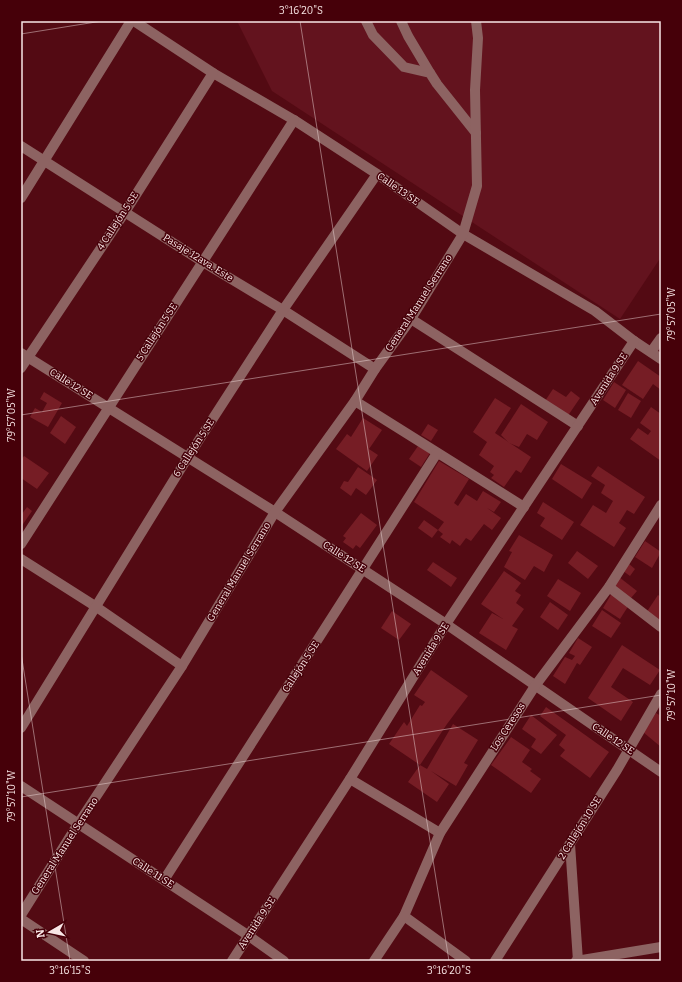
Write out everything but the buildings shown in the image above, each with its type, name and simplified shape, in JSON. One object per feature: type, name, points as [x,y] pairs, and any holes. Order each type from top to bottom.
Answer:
[{"type":"street","name":"Calle 13 SE","points":[[132,21],[213,73],[294,120],[377,174],[463,234],[595,311],[634,341],[661,358]]},
{"type":"street","points":[[21,198],[132,21]]},
{"type":"street","points":[[366,21],[373,35],[404,67],[430,73]]},
{"type":"street","points":[[401,21],[436,84],[476,133]]},
{"type":"street","name":"General Manuel Serrano","points":[[21,915],[78,824],[182,666],[275,512],[355,401],[375,369],[411,319],[463,234],[478,186],[476,90],[478,38],[476,21]]},
{"type":"street","name":"4 Callejón 5 SE","points":[[21,368],[24,355],[125,212],[213,73]]},
{"type":"street","name":"5 Callejón 5 SE","points":[[21,544],[294,120]]},
{"type":"street","name":"Pasaje 12ava. Este","points":[[21,146],[375,369]]},
{"type":"street","name":"6 Callejón 5 SE","points":[[21,728],[188,457],[283,310],[377,174]]},
{"type":"street","points":[[411,319],[578,426]]},
{"type":"street","points":[[651,352],[661,338]]},
{"type":"street","name":"Avenida 9 SE","points":[[232,961],[350,779],[446,624],[634,341]]},
{"type":"street","name":"Calle 12 SE","points":[[24,355],[275,512],[446,624],[661,772]]},
{"type":"street","points":[[355,401],[524,507]]},
{"type":"street","name":"Callejón 5 SE","points":[[164,880],[437,453]]},
{"type":"street","name":"Los Ceresos","points":[[374,961],[404,916],[440,833],[535,686],[609,586],[661,505]]},
{"type":"street","points":[[21,559],[96,606],[182,666]]},
{"type":"street","points":[[609,586],[661,627]]},
{"type":"street","name":"2 Callejón 10 SE","points":[[495,961],[629,750],[661,694]]},
{"type":"street","points":[[350,779],[440,833]]},
{"type":"street","name":"Calle 11 SE","points":[[21,786],[249,936],[284,961]]},
{"type":"street","points":[[570,844],[577,961],[661,947]]},
{"type":"street","points":[[404,916],[466,961]]},
{"type":"street","points":[[21,919],[84,961]]},
{"type":"shaded area","points":[[237,21],[661,21],[661,257],[620,319],[272,91]]}]
